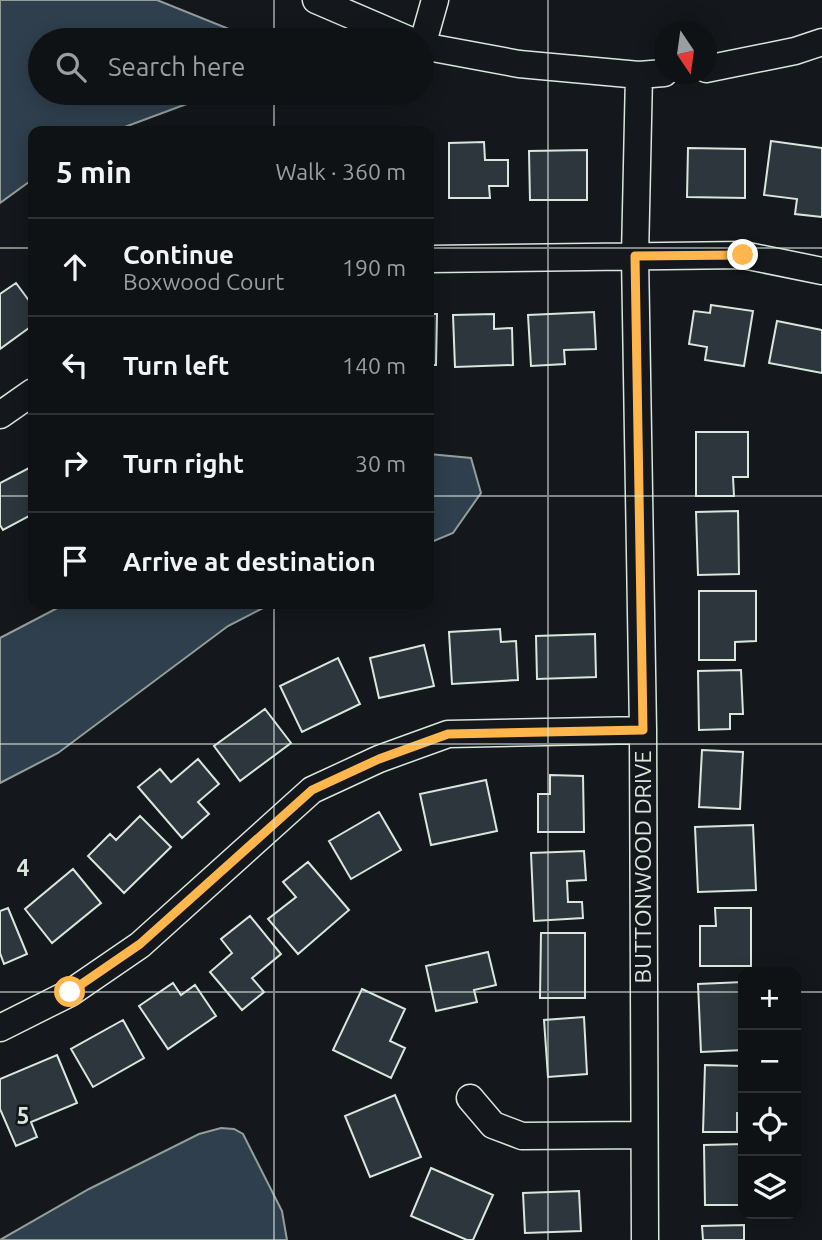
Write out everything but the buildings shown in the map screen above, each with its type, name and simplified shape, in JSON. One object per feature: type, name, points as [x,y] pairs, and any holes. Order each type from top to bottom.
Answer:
[{"type":"street","points":[[316,0],[381,28]]},
{"type":"street","points":[[427,28],[435,0]]},
{"type":"street","points":[[717,67],[785,53],[822,42]]},
{"type":"street","points":[[434,48],[519,64],[652,74]]},
{"type":"street","name":"BUTTONWOOD DRIVE","points":[[645,1240],[643,730],[635,256],[652,74]]},
{"type":"street","points":[[434,260],[743,255],[822,271]]},
{"type":"street","points":[[0,415],[28,395]]},
{"type":"street","points":[[0,1028],[70,992],[140,944],[312,790],[368,764],[448,734],[643,730]]},
{"type":"street","points":[[470,1098],[493,1125],[523,1136],[643,1135]]},
{"type":"water","points":[[0,0],[157,0],[227,28],[28,28],[28,105],[184,105],[127,126],[28,126],[28,183],[0,203]]},
{"type":"water","points":[[434,454],[471,458],[481,493],[453,533],[434,541]]},
{"type":"water","points":[[55,609],[261,609],[228,626],[58,753],[0,783],[0,638]]},
{"type":"water","points":[[221,1128],[234,1129],[243,1134],[282,1211],[287,1240],[0,1240],[89,1189],[199,1134]]},
{"type":"route","points":[[70,992],[140,944],[312,790],[379,759],[448,734],[643,730],[635,256],[743,255]]}]
